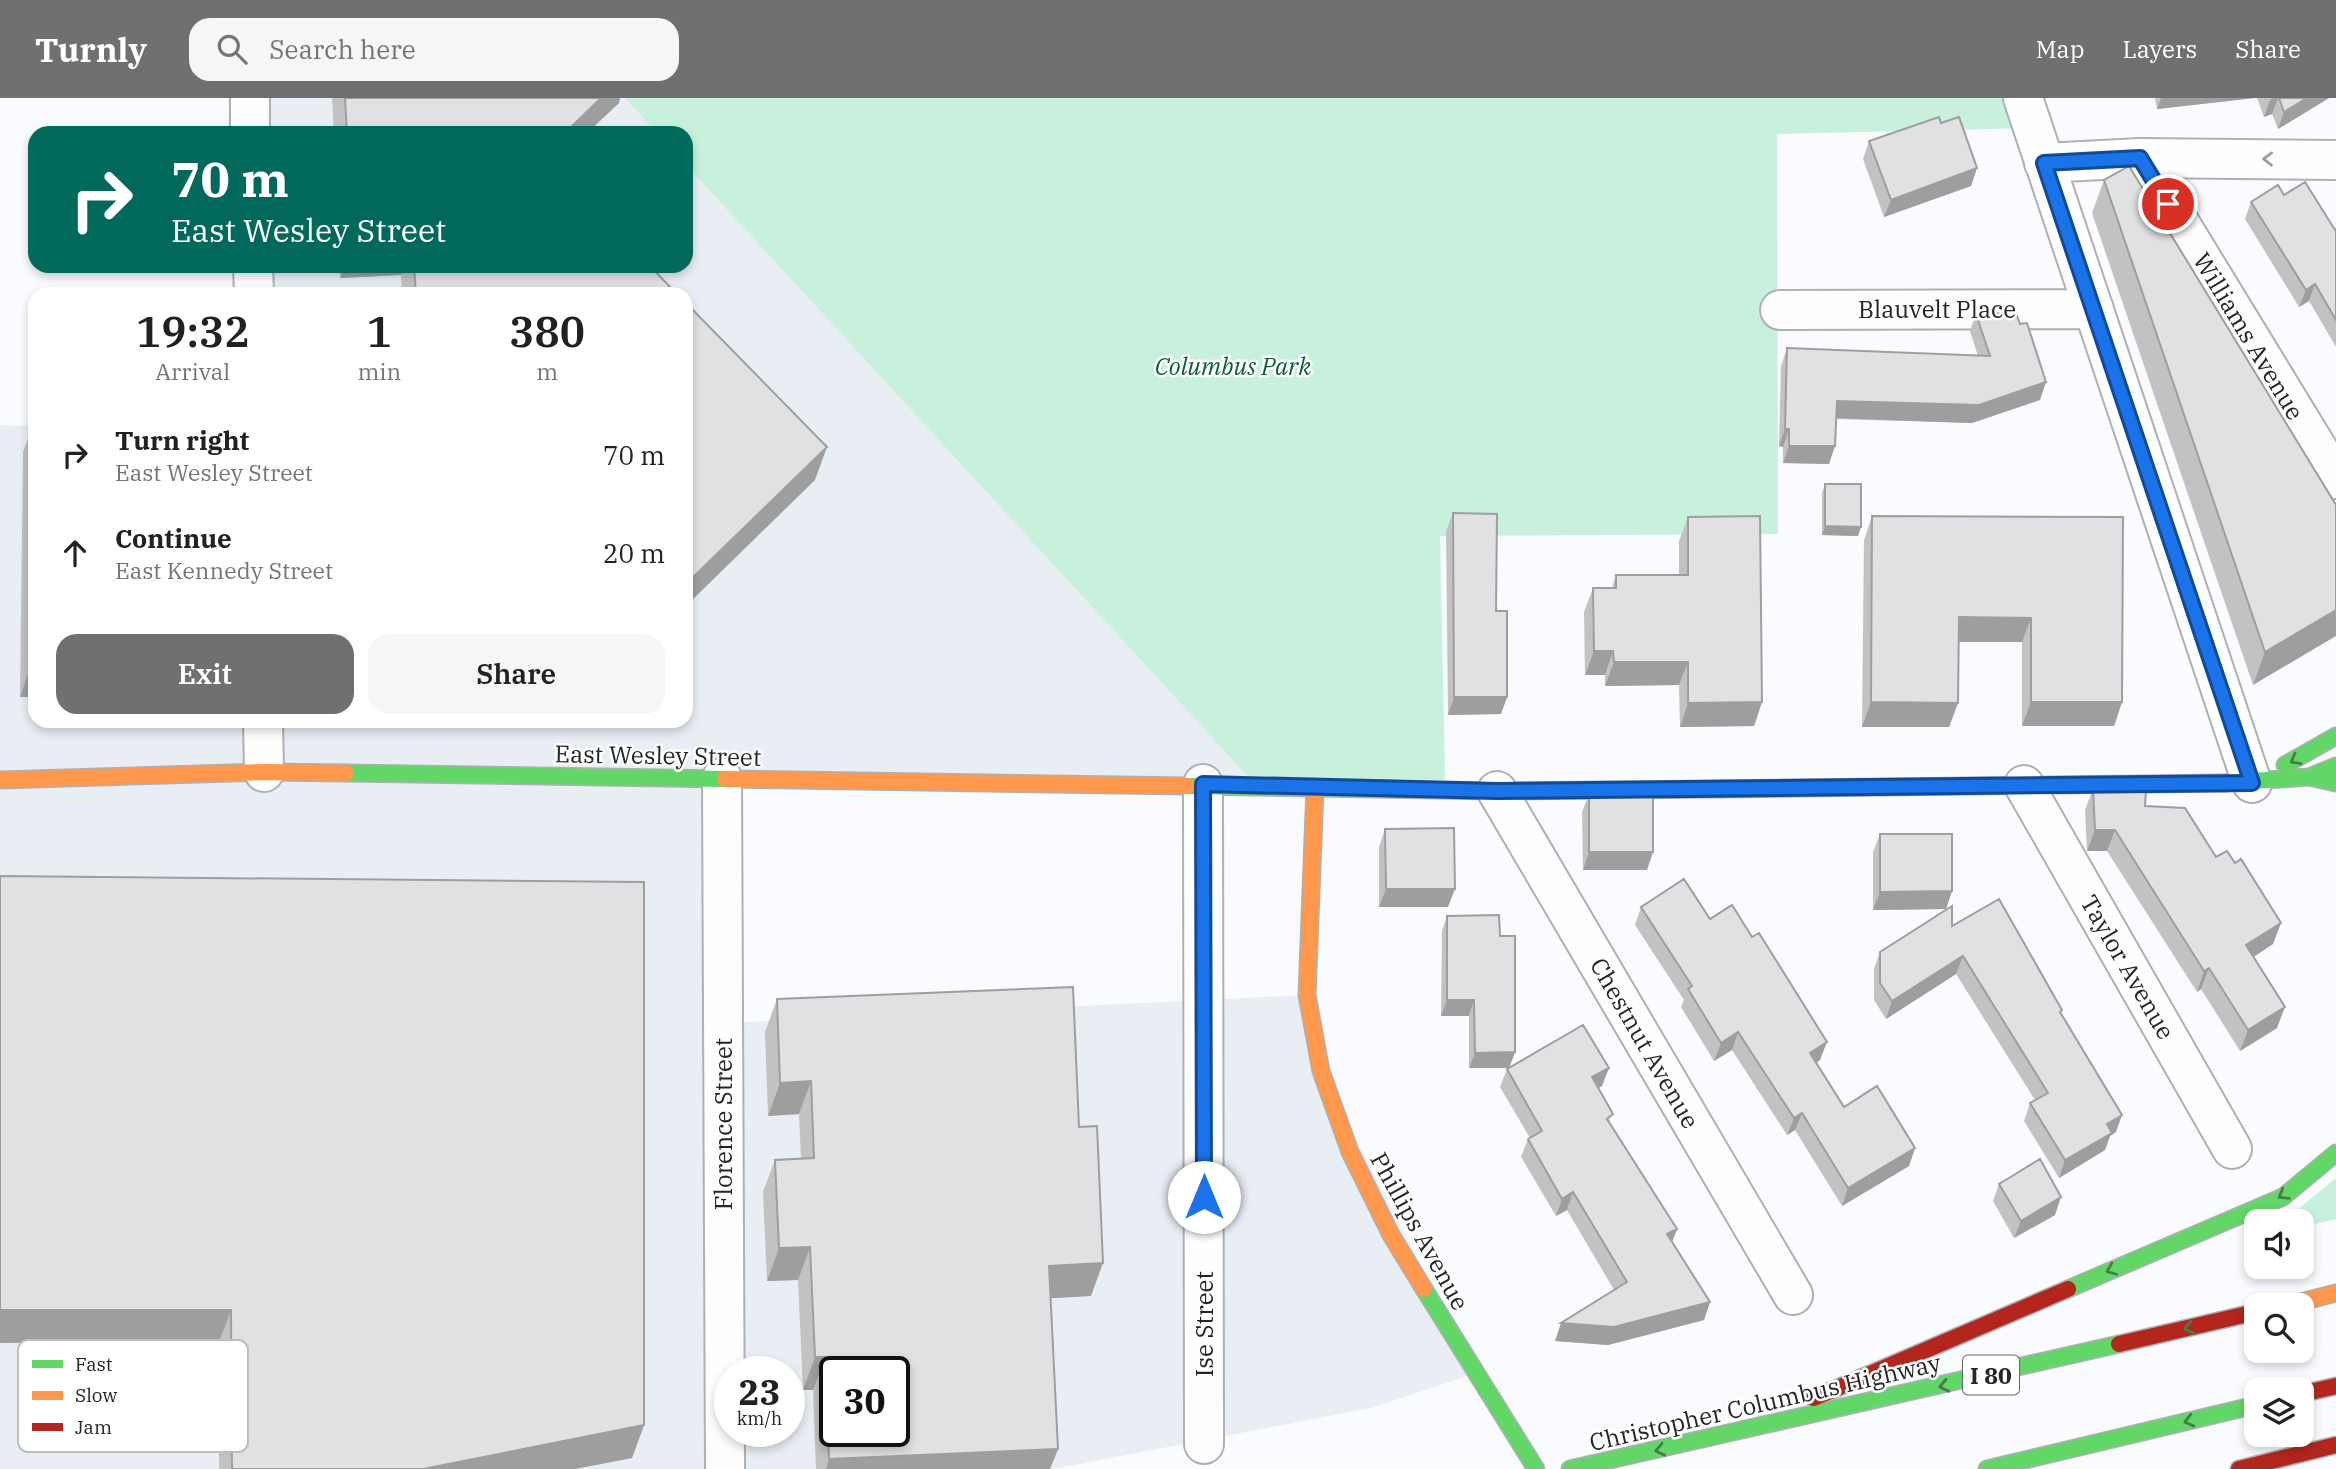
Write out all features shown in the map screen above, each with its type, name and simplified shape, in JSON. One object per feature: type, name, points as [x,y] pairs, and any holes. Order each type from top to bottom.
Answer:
[{"type":"main road","points":[[2252,783],[2336,736]]},
{"type":"main road","points":[[2309,777],[2336,766]]},
{"type":"main road","name":"East Wesley Street","points":[[0,780],[264,772],[1203,784],[1497,791],[2252,783],[2309,777]]},
{"type":"main road","points":[[2309,777],[2336,783]]},
{"type":"main road","name":"Phillips Avenue","points":[[1315,786],[1307,995],[1321,1071],[1350,1153],[1391,1235],[1535,1469]]},
{"type":"main road","points":[[1727,1436],[2283,1197],[2336,1153]]},
{"type":"main road","points":[[2314,1299],[2336,1293]]},
{"type":"main road","name":"Christopher Columbus Highway","points":[[1570,1469],[1727,1436],[2244,1315]]},
{"type":"main road","points":[[2314,1391],[2336,1385]]},
{"type":"main road","points":[[1987,1469],[2244,1408]]},
{"type":"main road","points":[[2239,1469],[2336,1445]]},
{"type":"street","points":[[250,98],[250,126]]},
{"type":"street","points":[[2023,98],[2252,783]]},
{"type":"street","points":[[2044,163],[2140,158],[2336,160]]},
{"type":"street","name":"Williams Avenue","points":[[2140,158],[2336,479]]},
{"type":"street","name":"Blauvelt Place","points":[[1780,310],[2094,309]]},
{"type":"street","points":[[263,728],[264,772]]},
{"type":"street","name":"Florence Street","points":[[722,778],[725,1469]]},
{"type":"street","name":"Ise Street","points":[[1203,784],[1204,1444]]},
{"type":"street","name":"Taylor Avenue","points":[[2024,785],[2232,1149]]},
{"type":"street","name":"Chestnut Avenue","points":[[1497,791],[1793,1295]]},
{"type":"shaded area","points":[[261,98],[625,98],[651,126],[262,126]]},
{"type":"shaded area","points":[[693,173],[1251,780],[727,780],[726,1023],[1307,995],[1321,1071],[1476,1373],[1371,1408],[1053,1469],[0,1469],[0,425],[28,426],[28,728],[693,728],[693,287],[265,287],[264,273],[693,273]]},
{"type":"green space","name":"Columbus Park","points":[[625,98],[2019,98],[2030,128],[1777,134],[1778,534],[1440,536],[1445,780],[1251,780],[693,173],[693,126],[651,126]]},
{"type":"green space","points":[[2336,1178],[2336,1219],[2314,1224],[2314,1209],[2298,1209]]},
{"type":"building","points":[[345,98],[601,98],[572,126],[347,126]]},
{"type":"building","points":[[2279,98],[2307,98],[2284,112]]},
{"type":"building","points":[[1939,117],[1941,123],[1959,117],[1977,168],[1891,200],[1869,141]]},
{"type":"building","points":[[2129,166],[2336,505],[2336,610],[2265,652],[2104,180]]},
{"type":"building","points":[[2305,182],[2336,229],[2336,320],[2315,284],[2306,290],[2251,202],[2278,185],[2284,195]]},
{"type":"building","points":[[414,273],[657,273],[670,287],[416,287]]},
{"type":"building","points":[[693,310],[827,447],[693,577]]},
{"type":"building","points":[[2016,313],[2020,324],[2027,323],[2046,382],[1979,405],[1837,401],[1835,446],[1789,446],[1789,429],[1785,429],[1787,348],[1990,356],[1976,314]]},
{"type":"building","points":[[1825,484],[1861,484],[1861,527],[1825,526]]},
{"type":"building","points":[[1453,513],[1497,514],[1496,611],[1507,611],[1507,697],[1454,697]]},
{"type":"building","points":[[1760,516],[1762,702],[1688,703],[1688,662],[1614,662],[1613,651],[1594,651],[1593,588],[1616,588],[1616,575],[1688,575],[1688,517]]},
{"type":"building","points":[[1872,516],[2123,517],[2122,702],[2031,702],[2031,618],[1959,617],[1958,703],[1871,702]]},
{"type":"building","points":[[2093,789],[2146,789],[2145,806],[2185,808],[2216,857],[2227,851],[2235,863],[2241,859],[2281,923],[2246,945],[2285,1007],[2248,1030],[2209,968],[2204,971],[2115,830],[2095,830]]},
{"type":"building","points":[[1589,794],[1653,794],[1653,852],[1589,852]]},
{"type":"building","points":[[1454,828],[1455,889],[1386,889],[1385,829]]},
{"type":"building","points":[[1880,834],[1952,834],[1952,891],[1880,892]]},
{"type":"building","points":[[0,876],[644,882],[644,1425],[423,1469],[232,1469],[232,1452],[248,1452],[248,1340],[231,1340],[231,1310],[0,1310]]},
{"type":"building","points":[[1684,879],[1710,919],[1732,905],[1752,937],[1759,933],[1827,1042],[1810,1053],[1844,1107],[1877,1086],[1915,1148],[1848,1188],[1802,1113],[1794,1118],[1738,1032],[1721,1043],[1688,989],[1692,986],[1641,907]]},
{"type":"building","points":[[1999,899],[2062,1010],[2060,1012],[2122,1115],[2107,1124],[2112,1133],[2065,1160],[2030,1103],[2048,1093],[1963,956],[1892,1001],[1880,983],[1880,952],[1952,906],[1952,926]]},
{"type":"building","points":[[1499,915],[1500,936],[1515,936],[1515,1052],[1475,1053],[1474,1000],[1447,1000],[1447,916]]},
{"type":"building","points":[[1073,987],[1079,1127],[1097,1126],[1103,1263],[1049,1266],[1058,1449],[829,1459],[829,1447],[910,1447],[910,1356],[815,1357],[810,1247],[779,1248],[775,1160],[814,1158],[811,1081],[780,1083],[777,999]]},
{"type":"building","points":[[1583,1025],[1609,1068],[1592,1077],[1613,1114],[1607,1119],[1677,1229],[1667,1234],[1710,1302],[1614,1327],[1561,1323],[1627,1282],[1573,1192],[1562,1199],[1528,1139],[1542,1131],[1507,1069]]},
{"type":"building","points":[[2040,1159],[2061,1197],[2021,1221],[1999,1184]]},
{"type":"traffic: fast","points":[[2285,765],[2336,736]]},
{"type":"traffic: fast","points":[[2225,783],[2309,777],[2336,766]]},
{"type":"traffic: fast","points":[[346,773],[725,779]]},
{"type":"traffic: fast","points":[[2309,777],[2336,783]]},
{"type":"traffic: fast","points":[[1188,786],[1497,791],[1722,789]]},
{"type":"traffic: fast","points":[[2068,1289],[2283,1197],[2336,1153]]},
{"type":"traffic: fast","points":[[1424,1289],[1536,1469]]},
{"type":"traffic: fast","points":[[1570,1469],[2119,1344]]},
{"type":"traffic: fast","points":[[1987,1469],[2244,1408]]},
{"type":"traffic: slow","points":[[0,780],[264,772],[346,773]]},
{"type":"traffic: slow","points":[[725,779],[1188,786]]},
{"type":"traffic: slow","points":[[1722,789],[2225,783]]},
{"type":"traffic: slow","points":[[1315,787],[1307,995],[1321,1071],[1350,1152],[1391,1235],[1424,1289]]},
{"type":"traffic: slow","points":[[2314,1299],[2336,1293]]},
{"type":"traffic: jam","points":[[1814,1398],[2068,1289]]},
{"type":"traffic: jam","points":[[2119,1344],[2244,1315]]},
{"type":"traffic: jam","points":[[2314,1391],[2336,1386]]},
{"type":"traffic: jam","points":[[2239,1469],[2336,1445]]},
{"type":"route","points":[[1204,1197],[1203,784],[1497,791],[2252,783],[2044,163],[2140,158],[2168,204]]}]
